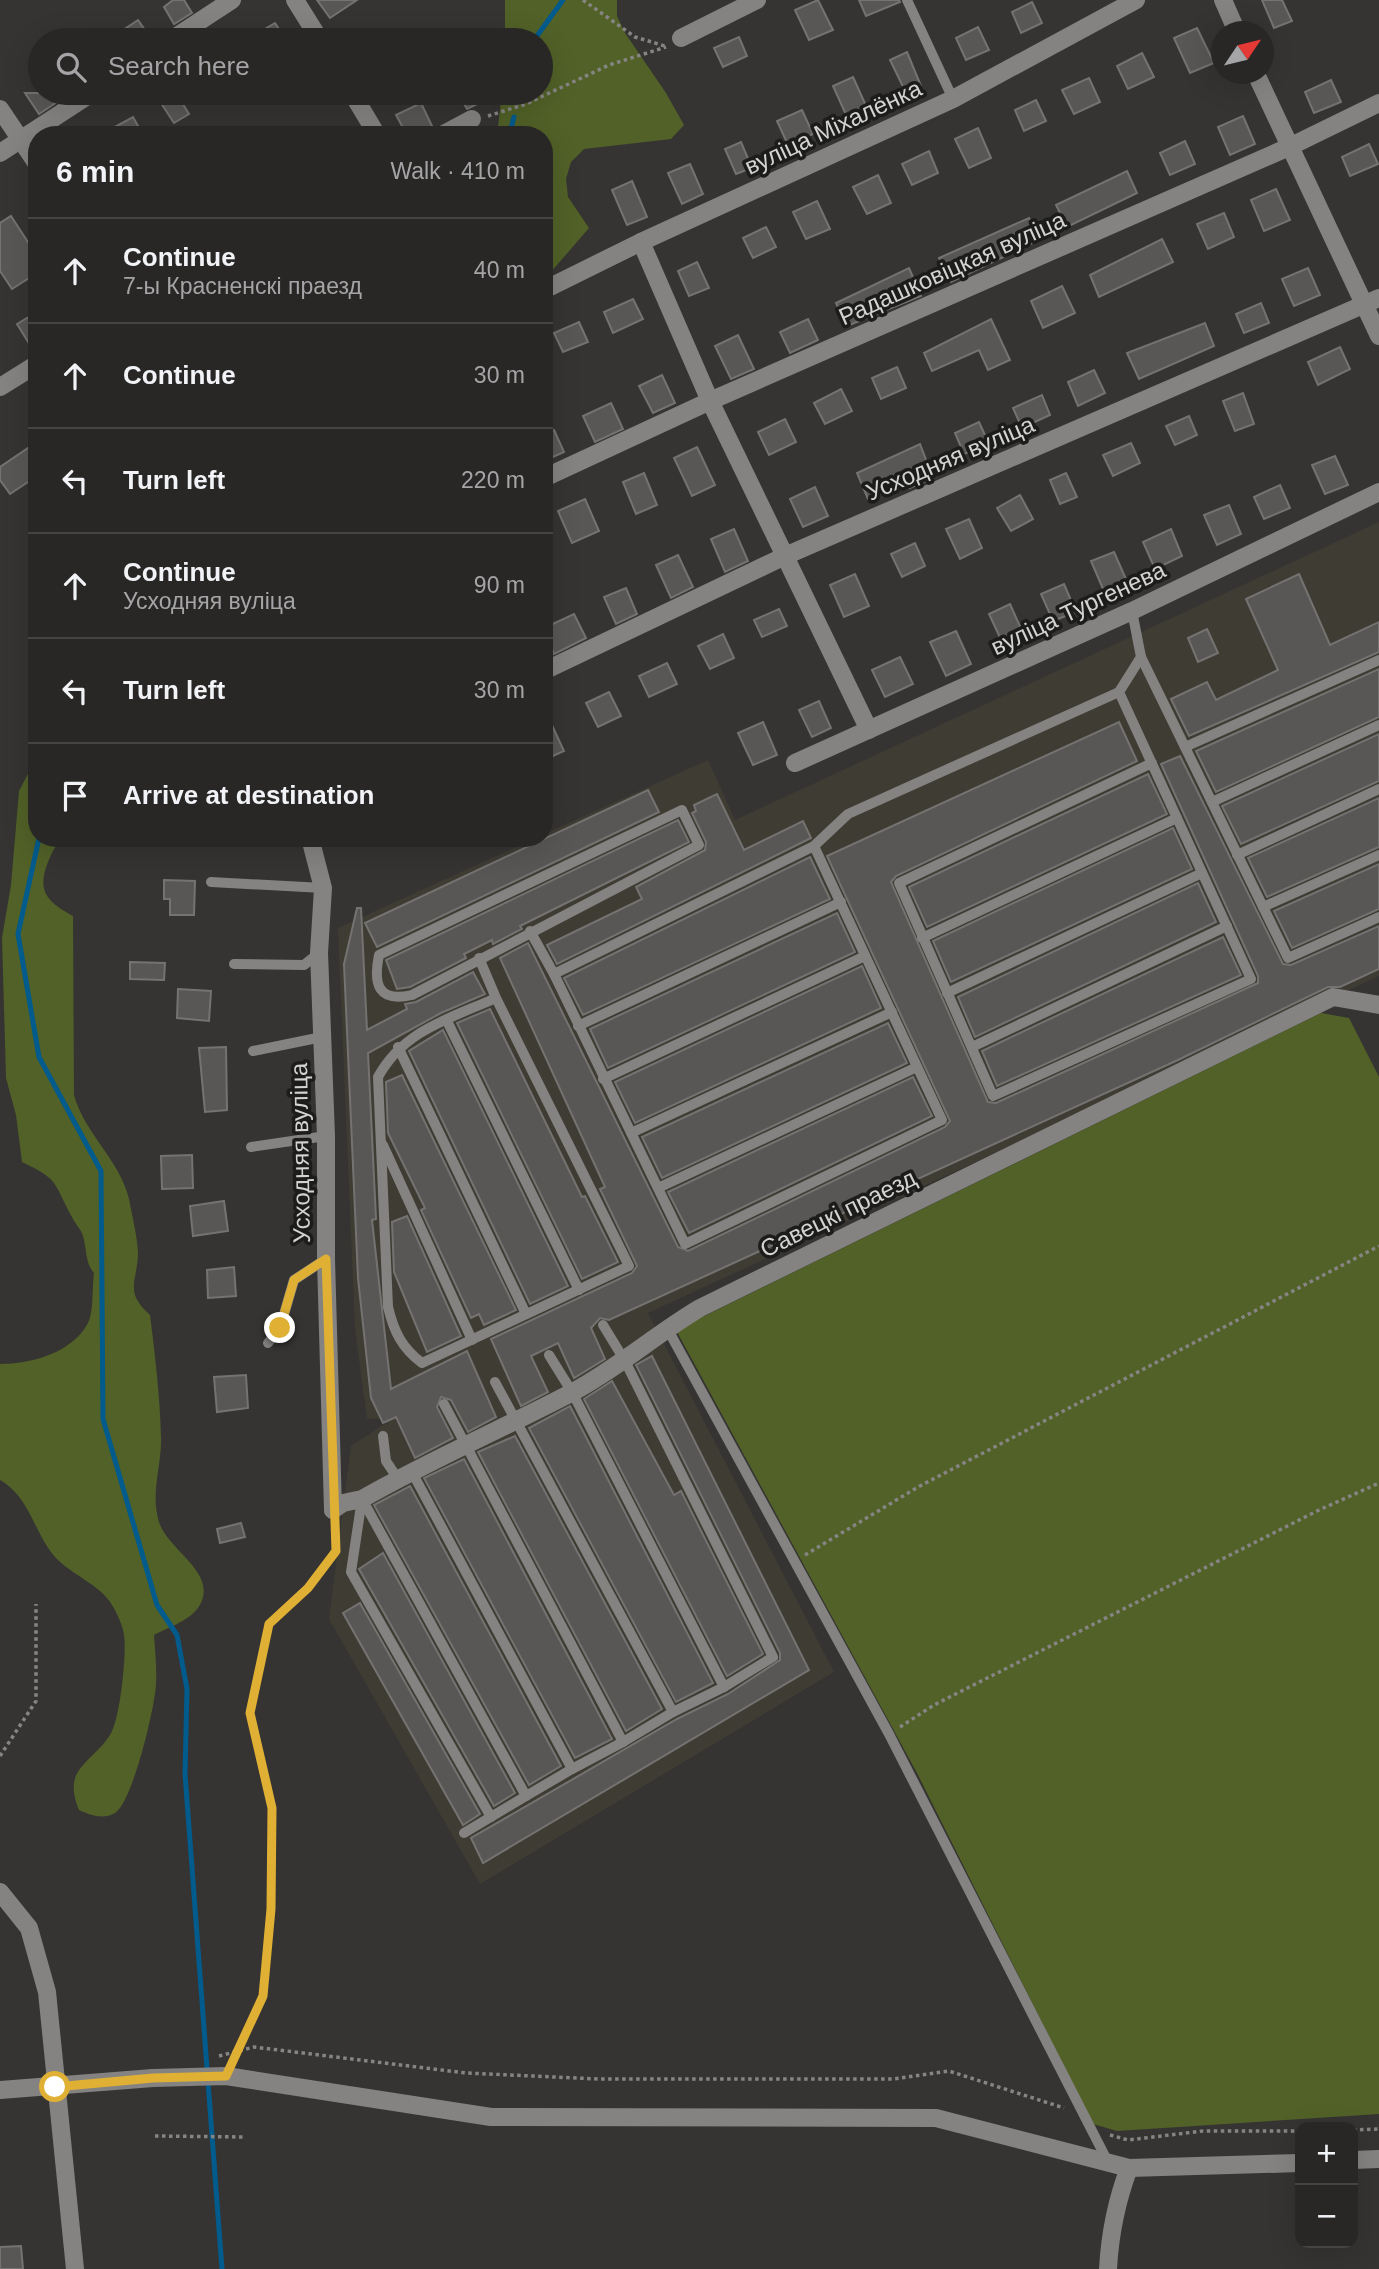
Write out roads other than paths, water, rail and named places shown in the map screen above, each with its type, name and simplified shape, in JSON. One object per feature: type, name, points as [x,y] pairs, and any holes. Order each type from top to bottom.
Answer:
[{"type":"street","points":[[189,28],[232,0]]},
{"type":"street","points":[[295,0],[312,28]]},
{"type":"street","points":[[674,42],[757,0]]},
{"type":"street","name":"вуліца Міхалёнка","points":[[553,286],[641,242],[953,99],[1136,0]]},
{"type":"street","points":[[1223,0],[1232,21]]},
{"type":"street","points":[[1261,84],[1289,147],[1372,301],[1379,336]]},
{"type":"street","name":"Радашковіцкая вуліца","points":[[553,474],[710,401],[1289,147],[1379,103]]},
{"type":"street","points":[[42,126],[74,105]]},
{"type":"street","points":[[359,105],[372,126]]},
{"type":"street","points":[[0,109],[28,150]]},
{"type":"street","points":[[459,126],[472,119]]},
{"type":"street","points":[[0,153],[28,135]]},
{"type":"street","points":[[641,242],[710,401],[870,730]]},
{"type":"street","name":"Усходняя вуліца","points":[[553,667],[785,556],[1372,301]]},
{"type":"street","points":[[0,387],[28,370]]},
{"type":"street","name":"вуліца Тургенева","points":[[795,763],[1132,611],[1379,492]]},
{"type":"street","name":"Усходняя вуліца","points":[[312,847],[323,888],[319,953],[327,1136],[326,1259],[333,1510]]},
{"type":"street","name":"Савецкі праезд","points":[[333,1510],[343,1503],[362,1499],[468,1447],[572,1392],[625,1362],[667,1328],[700,1308],[1333,997],[1379,1005]]},
{"type":"street","points":[[0,1892],[29,1928],[47,1992],[75,2269]]},
{"type":"street","points":[[0,2090],[153,2078],[226,2076],[491,2116],[936,2118],[1129,2168],[1295,2163]]},
{"type":"street","points":[[1358,2160],[1379,2159]]},
{"type":"street","points":[[1108,2269],[1116,2202],[1129,2168]]},
{"type":"lane","points":[[907,0],[953,99]]},
{"type":"lane","points":[[1132,611],[1140,657],[1288,958],[1379,917]]},
{"type":"lane","points":[[554,974],[814,846],[848,814],[1119,692],[1140,657]]},
{"type":"lane","points":[[1185,747],[1379,660]]},
{"type":"lane","points":[[1119,692],[1152,763],[1202,873],[1227,926],[1251,979],[993,1096],[899,883],[1152,763]]},
{"type":"lane","points":[[1212,802],[1379,725]]},
{"type":"lane","points":[[1237,855],[1379,789]]},
{"type":"lane","points":[[682,810],[699,845],[530,931],[412,995],[396,999],[384,993],[375,976],[379,955],[682,810]]},
{"type":"lane","points":[[922,938],[1177,818]]},
{"type":"lane","points":[[530,931],[554,974],[685,1244],[942,1120],[814,846]]},
{"type":"lane","points":[[1263,907],[1379,855]]},
{"type":"lane","points":[[947,993],[1202,873]]},
{"type":"lane","points":[[211,882],[323,888]]},
{"type":"lane","points":[[578,1026],[841,902]]},
{"type":"lane","points":[[972,1047],[1227,926]]},
{"type":"lane","points":[[234,964],[304,965],[319,953]]},
{"type":"lane","points":[[603,1079],[865,956]]},
{"type":"lane","points":[[480,958],[496,998],[629,1266],[422,1363],[408,1353],[394,1333],[388,1307],[377,1077],[398,1047],[496,998]]},
{"type":"lane","points":[[631,1133],[891,1012]]},
{"type":"lane","points":[[447,1021],[579,1290]]},
{"type":"lane","points":[[253,1051],[322,1037]]},
{"type":"lane","points":[[398,1047],[526,1314]]},
{"type":"lane","points":[[657,1188],[917,1067]]},
{"type":"lane","points":[[251,1147],[327,1136]]},
{"type":"lane","points":[[380,1140],[472,1340]]},
{"type":"lane","points":[[268,1343],[280,1328],[294,1280],[326,1259]]},
{"type":"lane","points":[[464,1833],[572,1769],[673,1712],[724,1687],[773,1657],[625,1362],[603,1325]]},
{"type":"lane","points":[[667,1328],[889,1734],[1110,2165]]},
{"type":"lane","points":[[549,1355],[572,1392],[724,1687]]},
{"type":"lane","points":[[495,1382],[673,1712]]},
{"type":"lane","points":[[444,1404],[623,1742]]},
{"type":"lane","points":[[383,1436],[386,1461],[405,1476],[572,1769]]},
{"type":"lane","points":[[362,1499],[526,1796]]},
{"type":"lane","points":[[362,1499],[351,1572],[491,1817]]},
{"type":"waterway","points":[[543,28],[563,0]]},
{"type":"waterway","points":[[512,126],[514,117]]},
{"type":"waterway","points":[[37,847],[18,934],[39,1057],[101,1171],[103,1419],[157,1605],[177,1635],[187,1689],[185,1774],[222,2269]]}]
